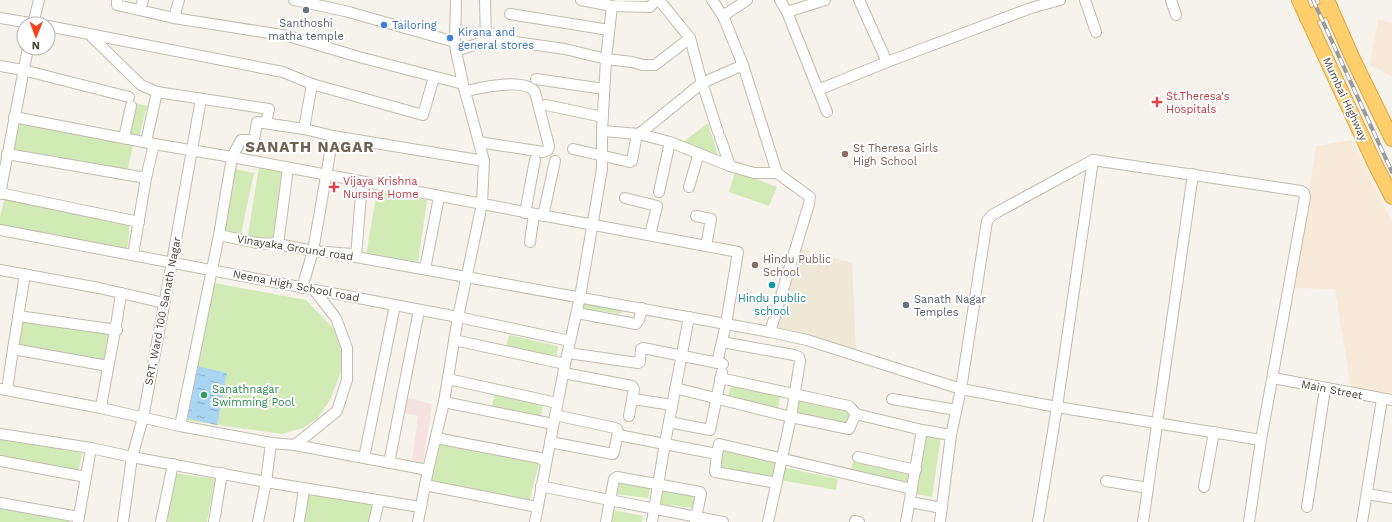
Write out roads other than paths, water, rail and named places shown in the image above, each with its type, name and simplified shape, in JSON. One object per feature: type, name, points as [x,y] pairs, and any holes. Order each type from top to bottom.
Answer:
[{"type":"highway","name":"Mumbai Highway","points":[[1299,0],[1392,197]]},
{"type":"highway","points":[[1307,18],[1329,3],[1352,57],[1392,138]]},
{"type":"street","points":[[36,16],[39,0]]},
{"type":"street","points":[[118,0],[117,6],[174,18],[288,36],[434,77],[464,87],[499,84],[524,85],[532,88],[535,92],[549,146],[548,150],[543,152],[479,142]]},
{"type":"street","points":[[140,10],[143,0]]},
{"type":"street","points":[[174,18],[179,0]]},
{"type":"street","points":[[294,0],[310,2],[345,11],[456,46],[486,41],[508,41],[566,49],[606,59],[632,62],[643,65],[654,65],[690,38]]},
{"type":"street","points":[[418,522],[428,470],[444,402],[458,317],[482,204],[484,161],[464,87],[456,46],[456,0]]},
{"type":"street","points":[[485,0],[486,41]]},
{"type":"street","points":[[581,0],[612,6],[650,7],[657,0],[690,38],[702,83],[730,166]]},
{"type":"street","points":[[712,0],[723,16],[743,65],[777,173]]},
{"type":"street","points":[[723,16],[747,0]]},
{"type":"street","points":[[780,0],[787,12],[827,112]]},
{"type":"street","points":[[787,12],[825,0]]},
{"type":"street","points":[[859,0],[887,62]]},
{"type":"street","points":[[818,90],[1030,4],[1060,0]]},
{"type":"street","points":[[1085,0],[1096,32]]},
{"type":"street","points":[[1171,0],[1176,15]]},
{"type":"street","points":[[535,522],[540,486],[546,463],[564,368],[577,313],[602,169],[604,89],[612,6]]},
{"type":"street","points":[[510,14],[609,30]]},
{"type":"street","points":[[0,18],[16,21]]},
{"type":"street","points":[[56,28],[283,72],[312,84],[423,116],[434,77]]},
{"type":"street","points":[[90,34],[140,85],[157,92],[269,109],[266,123]]},
{"type":"street","points":[[26,56],[0,193],[139,222]]},
{"type":"street","points":[[573,149],[632,162],[638,134],[702,83],[743,65]]},
{"type":"street","points":[[0,66],[23,70],[130,101],[124,138]]},
{"type":"street","points":[[536,79],[604,89]]},
{"type":"street","points":[[304,129],[312,84]]},
{"type":"street","points":[[133,255],[146,178],[157,92]]},
{"type":"street","name":"SRT, Ward 100 Sanath Nagar","points":[[123,522],[132,457],[143,418],[201,99]]},
{"type":"street","points":[[546,105],[603,117]]},
{"type":"street","points":[[14,117],[482,204],[592,226],[650,235],[738,252],[726,324],[725,342],[720,364],[720,378],[710,430],[669,422]]},
{"type":"street","points":[[180,426],[232,157],[241,140],[254,140],[257,122],[484,161]]},
{"type":"street","points":[[602,131],[638,134],[670,142],[730,166],[754,173],[777,173],[806,193],[810,198],[770,332]]},
{"type":"street","points":[[302,288],[313,251],[332,136]]},
{"type":"street","points":[[659,192],[670,142]]},
{"type":"street","points":[[689,187],[699,153]]},
{"type":"street","points":[[7,154],[146,178]]},
{"type":"street","points":[[530,242],[534,214],[535,160]]},
{"type":"street","points":[[1038,522],[1057,407],[1093,160]]},
{"type":"street","points":[[940,522],[951,435],[961,389],[988,218],[1093,160],[1193,174],[1301,191],[1304,193],[1305,197],[1261,440],[1249,522]]},
{"type":"street","points":[[534,214],[555,161]]},
{"type":"street","points":[[278,244],[288,168]]},
{"type":"street","points":[[1143,522],[1193,174]]},
{"type":"street","points":[[356,257],[362,182]]},
{"type":"street","points":[[425,269],[440,197]]},
{"type":"street","points":[[625,198],[657,206],[650,235]]},
{"type":"street","points":[[696,216],[711,219],[706,246]]},
{"type":"street","name":"Neena High School road","points":[[0,230],[458,317],[570,341]]},
{"type":"street","name":"Vinayaka Ground road","points":[[218,235],[257,243],[278,244],[313,251],[352,254],[356,257],[770,332],[807,340],[961,389],[1057,407],[1261,440]]},
{"type":"street","points":[[0,270],[121,293],[164,303]]},
{"type":"street","points":[[25,274],[13,349],[3,390],[101,408],[180,426],[271,443],[295,445],[428,470]]},
{"type":"street","points":[[295,445],[337,411],[347,380],[347,348],[336,318],[314,290]]},
{"type":"street","points":[[101,408],[116,330],[121,293]]},
{"type":"street","points":[[364,458],[394,305]]},
{"type":"street","points":[[577,313],[636,324],[639,320],[642,308]]},
{"type":"street","points":[[389,463],[419,310]]},
{"type":"street","points":[[18,316],[116,330]]},
{"type":"street","points":[[652,522],[665,443],[689,317]]},
{"type":"street","points":[[454,340],[632,386],[634,389],[629,416]]},
{"type":"street","points":[[725,342],[794,355],[799,357],[800,360],[791,417],[768,522]]},
{"type":"street","points":[[568,353],[638,363],[640,362],[642,348],[720,364]]},
{"type":"street","points":[[13,349],[108,366]]},
{"type":"street","points":[[720,378],[795,393],[849,406],[856,414],[922,430],[951,435]]},
{"type":"street","name":"Main Street","points":[[1273,378],[1387,400]]},
{"type":"street","points":[[448,379],[558,403]]},
{"type":"street","points":[[675,388],[791,417],[849,429],[856,414]]},
{"type":"street","points":[[1307,507],[1325,389]]},
{"type":"street","points":[[633,399],[672,405]]},
{"type":"street","points":[[892,399],[956,410]]},
{"type":"street","points":[[1362,522],[1387,400]]},
{"type":"street","points":[[444,402],[618,429],[613,454],[550,442]]},
{"type":"street","points":[[906,522],[922,430]]},
{"type":"street","points":[[1204,487],[1214,432]]},
{"type":"street","points":[[0,434],[91,448],[266,482],[420,507]]},
{"type":"street","points":[[618,435],[717,454]]},
{"type":"street","points":[[436,438],[540,458],[546,463]]},
{"type":"street","points":[[258,522],[266,482],[271,443]]},
{"type":"street","points":[[777,483],[715,472],[719,444],[912,489]]},
{"type":"street","points":[[0,503],[78,520],[91,448]]},
{"type":"street","points":[[858,457],[916,470]]},
{"type":"street","points":[[0,461],[86,477]]},
{"type":"street","points":[[162,522],[173,464]]},
{"type":"street","points":[[214,522],[222,473]]},
{"type":"street","points":[[606,522],[615,478],[659,484],[700,492],[701,494],[696,519]]},
{"type":"street","points":[[1106,481],[1148,488]]},
{"type":"street","points":[[425,486],[537,507]]},
{"type":"street","points":[[540,486],[611,501],[655,508],[696,519],[723,522]]},
{"type":"street","points":[[299,522],[304,488]]},
{"type":"street","points":[[1367,494],[1392,498]]},
{"type":"street","points":[[374,522],[379,500]]},
{"type":"street","points":[[910,502],[942,508]]},
{"type":"water","name":"Sanathnagar Swimming Pool","points":[[192,365],[227,373],[217,425],[181,417]]},
{"type":"railway","points":[[1313,0],[1392,172]]},
{"type":"place","name":"Santhoshi matha temple","points":[[306,10]]},
{"type":"place","name":"Tailoring","points":[[384,25]]},
{"type":"place","name":"Kirana and general stores","points":[[450,38]]},
{"type":"place","name":"St.Theresa's Hospitals","points":[[1157,102]]},
{"type":"place","name":"St Theresa Girls High School","points":[[845,154]]},
{"type":"place","name":"Vijaya Krishna Nursing Home","points":[[334,187]]},
{"type":"place","name":"Hindu Public School","points":[[755,265]]},
{"type":"place","name":"Hindu public school","points":[[772,285]]},
{"type":"place","name":"Sanath Nagar Temples","points":[[906,305]]},
{"type":"place","name":"Sanathnagar Swimming Pool","points":[[204,395]]},
{"type":"district","name":"SANATH NAGAR","points":[[310,147]]}]
